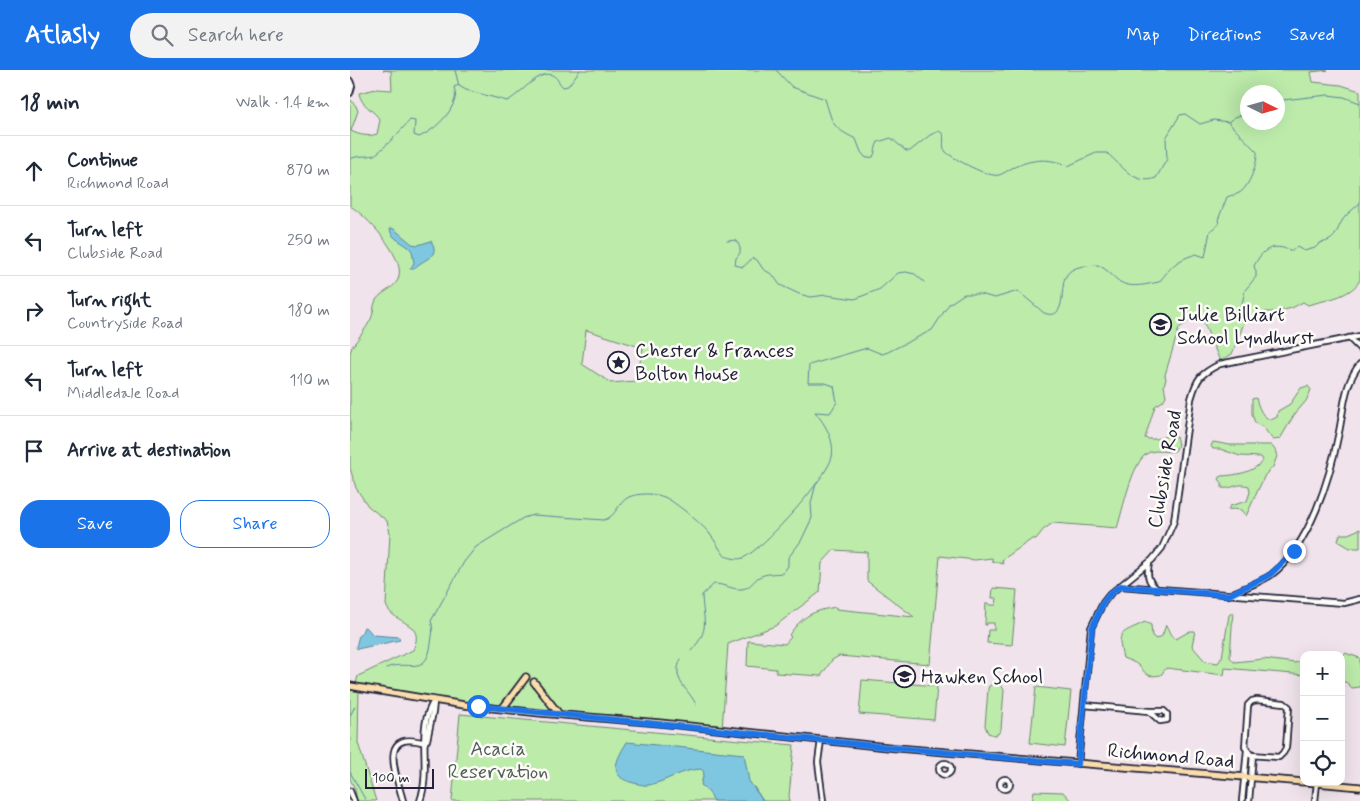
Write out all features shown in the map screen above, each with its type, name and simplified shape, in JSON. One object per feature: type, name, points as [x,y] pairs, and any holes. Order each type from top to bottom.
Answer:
[{"type":"main road","points":[[502,709],[526,677]]},
{"type":"main road","points":[[534,682],[558,714]]},
{"type":"main road","name":"Richmond Road","points":[[350,686],[502,709],[946,753],[1300,782]]},
{"type":"main road","name":"Richmond Road","points":[[1345,786],[1360,787]]},
{"type":"street","points":[[350,80],[352,88],[350,93]]},
{"type":"street","name":"Clubside Road","points":[[1078,764],[1092,628],[1103,603],[1110,594],[1149,562],[1162,548],[1174,521],[1191,399],[1195,384],[1204,372],[1220,364],[1360,336]]},
{"type":"street","points":[[1349,338],[1360,349]]},
{"type":"street","points":[[1229,595],[1270,575],[1294,551],[1310,524],[1328,480],[1349,382],[1360,364]]},
{"type":"street","points":[[1149,562],[1147,571],[1149,579],[1157,589]]},
{"type":"street","points":[[1120,586],[1344,603],[1360,599]]},
{"type":"street","points":[[420,801],[425,784],[426,743],[424,730],[428,709],[434,700]]},
{"type":"street","points":[[1246,750],[1253,755],[1277,757],[1283,753],[1286,748],[1290,710],[1287,704],[1257,700],[1250,702],[1245,742],[1249,801]]},
{"type":"street","points":[[1084,705],[1149,711]]},
{"type":"street","points":[[403,801],[393,758],[395,746],[399,742],[406,740],[426,743]]},
{"type":"street","points":[[821,740],[818,762],[823,801]]},
{"type":"street","points":[[945,764],[946,753]]},
{"type":"street","points":[[1242,801],[1253,755]]},
{"type":"street","points":[[1315,801],[1317,786]]},
{"type":"street","points":[[350,791],[354,801]]},
{"type":"green space","points":[[383,70],[1328,70],[1311,72],[1313,82],[1341,85],[1360,91],[1360,280],[1356,286],[1337,297],[1308,305],[1303,302],[1292,308],[1276,312],[1265,312],[1244,323],[1232,354],[1220,361],[1200,314],[1179,328],[1165,375],[1166,396],[1163,401],[1155,406],[1145,438],[1153,439],[1176,436],[1178,445],[1175,451],[1151,452],[1142,458],[1125,498],[1117,528],[1053,523],[1044,529],[1036,539],[1032,539],[1002,560],[1003,564],[992,561],[992,558],[975,560],[940,556],[930,664],[839,656],[832,660],[821,676],[776,673],[776,669],[747,666],[748,641],[785,644],[791,637],[789,635],[804,618],[821,610],[836,607],[836,609],[914,617],[867,581],[867,552],[834,550],[822,563],[820,592],[775,626],[728,644],[722,730],[540,713],[359,688],[358,743],[376,801],[357,801],[355,789],[350,779],[350,686],[355,687],[358,676],[413,650],[416,641],[416,634],[412,628],[395,616],[386,605],[390,533],[387,521],[368,506],[356,488],[350,468],[350,353],[371,319],[376,300],[398,280],[399,268],[390,247],[374,227],[350,206],[350,99],[358,111],[351,131],[364,135],[377,134],[380,120],[362,101],[359,93],[376,89],[392,90],[391,71]],"holes":[[[586,330],[643,348],[636,381],[611,383],[582,364]]]},
{"type":"green space","points":[[1308,386],[1311,390],[1306,401],[1294,415],[1280,439],[1273,440],[1263,427],[1255,423],[1252,414],[1252,399],[1256,398],[1263,414],[1271,420],[1277,417],[1278,411],[1290,404],[1301,388]]},
{"type":"green space","points":[[1213,442],[1230,445],[1271,445],[1275,450],[1277,456],[1273,467],[1265,475],[1246,516],[1241,510],[1228,510],[1230,506],[1247,501],[1250,492],[1249,486],[1240,485],[1222,488],[1222,483],[1219,479],[1221,476],[1250,471],[1263,460],[1261,457],[1240,456],[1220,449],[1213,449],[1211,446]]},
{"type":"green space","points":[[1360,529],[1360,548],[1350,548],[1338,541],[1340,534],[1348,534]]},
{"type":"green space","points":[[993,588],[1017,590],[1012,645],[987,643],[988,630],[994,630],[994,623],[987,623],[985,625],[986,603],[996,605],[997,598],[992,598]]},
{"type":"green space","points":[[1233,612],[1230,657],[1234,662],[1264,659],[1295,663],[1300,661],[1300,675],[1225,668],[1224,675],[1166,668],[1161,675],[1150,676],[1136,663],[1123,658],[1120,642],[1122,634],[1145,622],[1151,625],[1152,636],[1156,639],[1162,636],[1166,625],[1171,635],[1176,639],[1190,631],[1195,631],[1192,646],[1205,661],[1218,663],[1222,657],[1229,615]]},
{"type":"green space","points":[[1345,653],[1360,658],[1360,687],[1352,688],[1346,682]]},
{"type":"green space","points":[[862,680],[937,686],[934,720],[859,714]]},
{"type":"green space","points":[[993,684],[1001,685],[1004,690],[1001,729],[998,734],[994,735],[988,733],[985,726],[988,689]]},
{"type":"green space","points":[[1036,687],[1071,691],[1065,747],[1030,743]]},
{"type":"green space","name":"Acacia Reservation","points":[[460,714],[794,745],[790,801],[763,801],[754,787],[752,801],[452,801]]},
{"type":"green space","points":[[1034,791],[1063,792],[1071,801],[1032,801]]},
{"type":"water","points":[[390,228],[394,229],[412,244],[418,245],[431,241],[434,247],[432,255],[414,269],[410,269],[414,263],[412,251],[395,238]]},
{"type":"water","points":[[364,627],[373,635],[399,637],[400,640],[357,649],[359,635]]},
{"type":"water","points":[[627,742],[744,754],[749,781],[763,801],[714,801],[708,791],[701,785],[704,772],[701,769],[687,771],[647,785],[625,780],[620,777],[616,767],[617,761]]},
{"type":"waterway","points":[[455,70],[459,86],[466,90],[507,101],[535,80],[547,74],[554,76],[563,87],[568,86],[580,70]]},
{"type":"waterway","points":[[776,70],[792,87],[825,99],[834,124],[837,128],[856,139],[861,152],[866,158],[873,157],[878,142],[891,138],[906,151],[910,151],[930,135],[939,131],[943,134],[946,152],[972,167],[994,175],[1033,161],[1047,160],[1068,166],[1096,153],[1107,153],[1135,177],[1148,180],[1156,178],[1167,159],[1166,138],[1180,115],[1185,114],[1200,124],[1214,120],[1228,122]]},
{"type":"waterway","points":[[350,159],[374,155],[410,120],[415,121],[414,135],[419,137],[430,131],[450,111],[455,97],[454,87],[459,85]]},
{"type":"waterway","points":[[1285,100],[1328,95],[1344,97],[1360,103]]},
{"type":"waterway","points":[[386,668],[415,665],[425,661],[431,644],[433,629],[431,621],[464,562],[476,547],[523,518],[533,515],[604,520],[611,516],[625,499],[642,494],[651,494],[669,499],[681,508],[709,533],[725,556],[736,559],[743,558],[779,528],[819,480],[832,457],[831,438],[815,412],[830,413],[837,402],[834,386],[825,383],[808,383],[809,365],[867,348],[882,354],[888,352],[932,330],[949,304],[964,294],[979,294],[995,298],[1018,291],[1044,313],[1052,314],[1060,308],[1066,276],[1076,268],[1098,265],[1120,282],[1129,285],[1140,285],[1159,282],[1171,268],[1183,259],[1196,254],[1205,257],[1210,231],[1219,224],[1218,220],[1227,197],[1238,194],[1246,186],[1257,156],[1257,152],[1228,122],[1240,115]]},
{"type":"waterway","points":[[1240,307],[1245,290],[1256,277],[1254,266],[1264,252],[1278,247],[1291,251],[1297,247],[1304,251],[1315,248],[1320,243],[1333,238],[1344,218],[1360,203]]},
{"type":"waterway","points":[[727,241],[736,240],[740,247],[735,265],[743,267],[753,258],[757,260],[763,269],[773,275],[780,285],[799,294],[811,297],[826,295],[855,299],[880,289],[898,273],[915,274],[924,282]]},
{"type":"waterway","points":[[691,651],[704,631],[702,595],[714,584],[742,589],[762,576],[783,573],[788,566],[788,558],[801,541],[812,518],[811,503],[816,484]]},
{"type":"waterway","points":[[681,659],[678,667],[679,679],[696,705]]},
{"type":"waterway","points":[[350,716],[355,706]]},
{"type":"waterway","points":[[350,772],[366,801]]},
{"type":"place","name":"Julie Billiart School Lyndhurst","points":[[1161,325]]},
{"type":"place","name":"Chester & Frances Bolton House","points":[[619,362]]},
{"type":"place","name":"Hawken School","points":[[905,676]]},
{"type":"route","points":[[478,706],[1078,764],[1088,649],[1092,628],[1103,603],[1110,594],[1120,586],[1229,595],[1270,575],[1294,551]]}]
